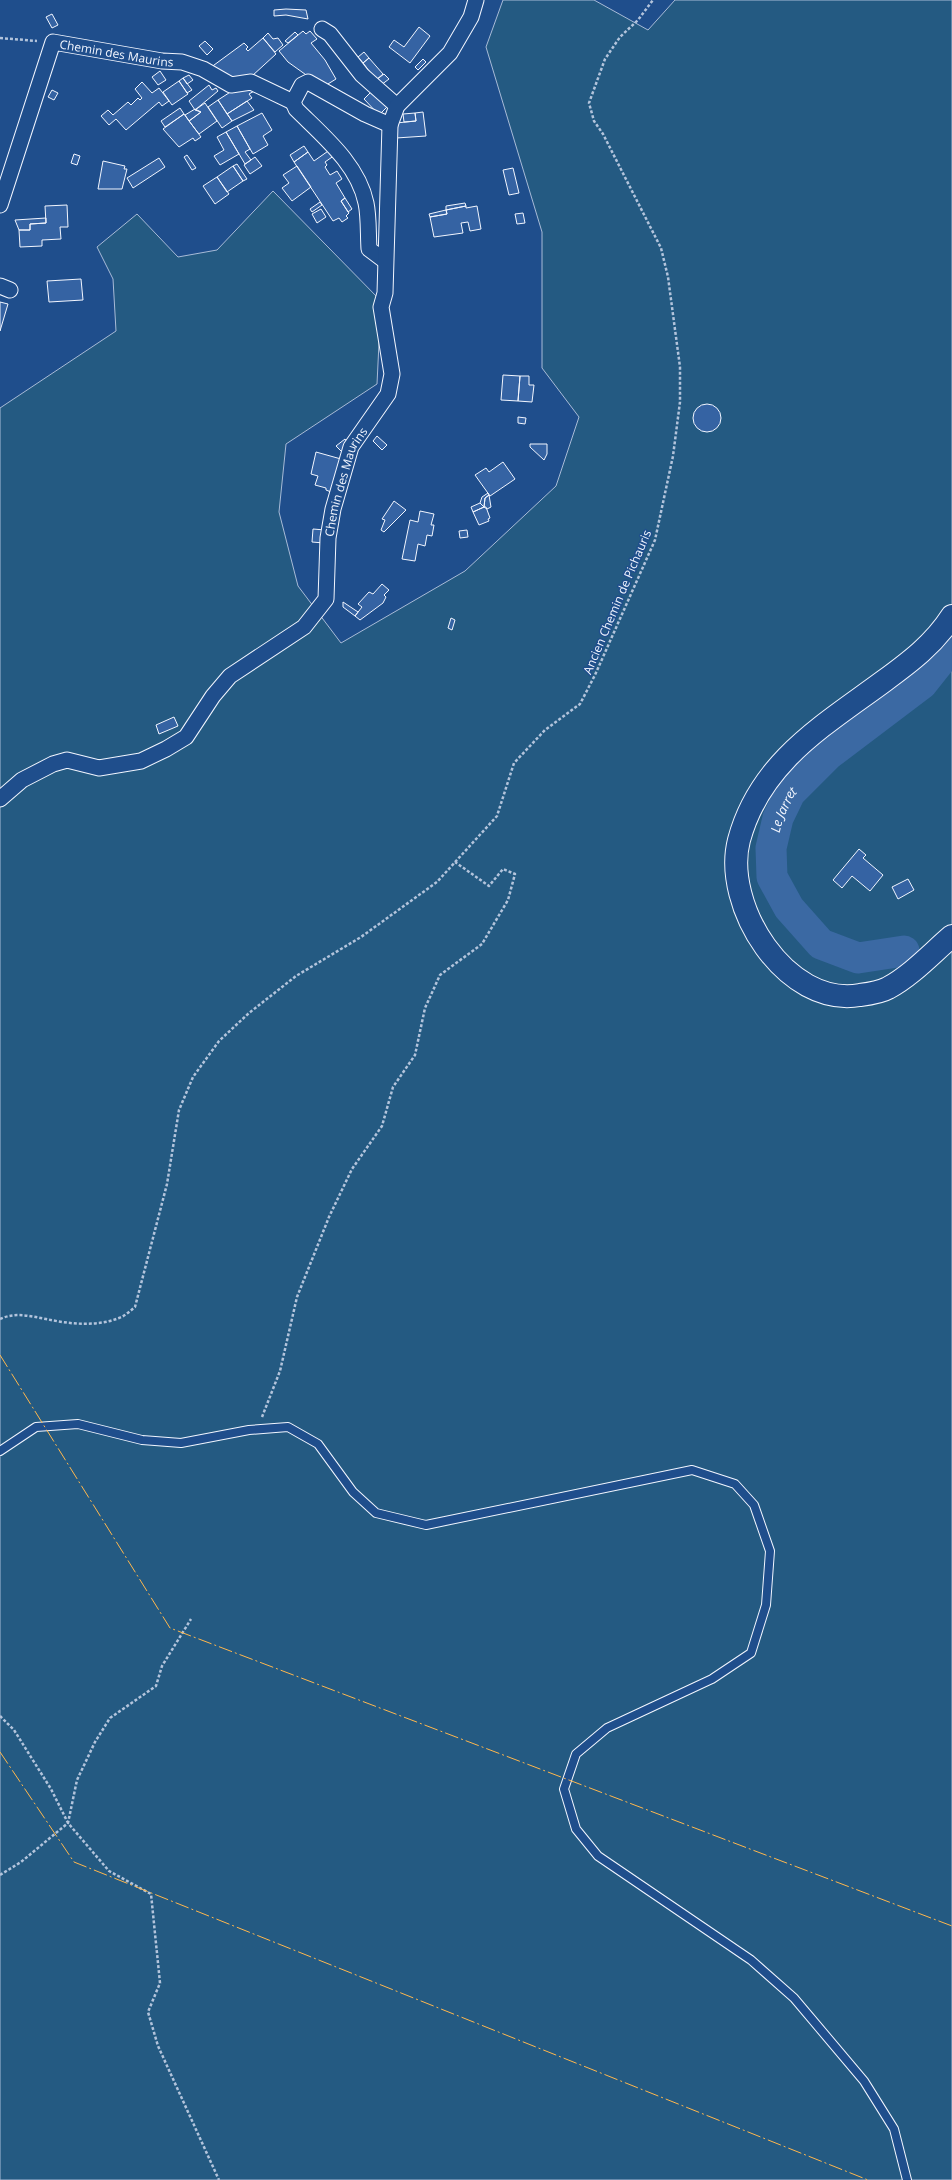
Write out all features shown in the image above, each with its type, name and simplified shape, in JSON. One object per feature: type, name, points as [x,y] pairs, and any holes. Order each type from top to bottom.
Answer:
[{"type":"main road","points":[[952,616],[942,632],[918,656],[794,749],[768,778],[752,806],[739,841],[736,874],[744,905],[761,940],[780,966],[804,984],[832,997],[859,996],[888,988],[914,969],[952,936]]},
{"type":"street","name":"Chemin des Maurins","points":[[0,798],[22,780],[53,764],[67,760],[99,768],[141,761],[186,737],[213,696],[230,676],[304,627],[326,599],[328,538],[335,502],[351,447],[388,394],[392,374],[381,308],[385,293],[390,125],[397,106],[450,53],[471,18],[476,0]]},
{"type":"street","points":[[322,29],[330,34],[362,75],[397,106]]},
{"type":"street","name":"Chemin des Maurins","points":[[0,205],[53,42],[162,61],[182,62],[203,69],[231,85],[251,82],[293,102]]},
{"type":"street","points":[[385,261],[369,249],[366,203],[360,184],[345,159],[296,109],[293,102],[302,85],[308,82],[365,114],[390,125]]},
{"type":"lane","points":[[0,1451],[36,1428],[78,1424],[142,1440],[181,1443],[258,1429],[288,1427],[318,1444],[353,1492],[376,1513],[426,1524],[692,1470],[735,1484],[754,1505],[770,1551],[766,1605],[751,1654],[712,1680],[607,1728],[576,1754],[564,1789],[576,1829],[598,1856],[751,1960],[794,1998],[864,2081],[894,2130],[907,2180]]},
{"type":"path","name":"Ancien Chemin de Pichauris","points":[[455,862],[497,816],[514,763],[545,730],[580,704],[595,675],[655,540],[673,456],[680,402],[680,367],[668,277],[661,248],[603,134],[594,121],[589,103],[605,59],[620,36],[638,20],[653,0]]},
{"type":"path","points":[[0,38],[53,42]]},
{"type":"path","points":[[0,1318],[10,1314],[66,1323],[96,1323],[120,1318],[135,1307],[166,1184],[179,1110],[193,1077],[219,1041],[249,1013],[296,976],[360,937],[437,882],[455,862],[489,886],[503,869],[515,874],[508,900],[482,944],[440,975],[428,1001],[415,1055],[394,1086],[382,1126],[352,1169],[329,1216],[297,1297],[280,1371],[258,1429]]},
{"type":"path","points":[[0,1875],[21,1862],[68,1823],[77,1780],[85,1760],[102,1730],[110,1718],[156,1686],[162,1666],[191,1619]]},
{"type":"path","points":[[0,1716],[14,1730],[23,1743],[51,1789],[68,1823],[109,1872],[151,1894],[160,1983],[148,2012],[158,2046],[219,2180]]},
{"type":"shaded area","points":[[503,0],[594,0],[648,30],[675,0],[952,0],[952,2180],[0,2180],[0,408],[116,331],[113,279],[97,247],[137,214],[178,257],[217,250],[273,191],[381,301],[377,384],[286,444],[279,512],[298,586],[341,643],[465,571],[556,486],[579,417],[542,368],[542,232],[486,47]]},
{"type":"building","points":[[274,10],[306,10],[308,19],[286,15],[274,16]]},
{"type":"building","points":[[52,14],[58,25],[52,28],[46,17]]},
{"type":"building","points":[[419,27],[430,36],[410,63],[389,47],[394,40],[404,47]]},
{"type":"building","points":[[303,31],[306,34],[310,31],[317,39],[311,43],[325,60],[336,79],[323,87],[288,62],[279,51]]},
{"type":"building","points":[[295,32],[298,35],[288,43],[285,41]]},
{"type":"building","points":[[268,33],[273,39],[278,38],[283,45],[275,52],[263,38]]},
{"type":"building","points":[[263,38],[276,54],[252,76],[226,80],[210,68],[244,43],[248,47],[246,49],[248,51]]},
{"type":"building","points":[[205,41],[213,49],[207,55],[199,46]]},
{"type":"building","points":[[364,52],[369,58],[363,63],[358,57]]},
{"type":"building","points":[[369,58],[383,74],[376,80],[363,63]]},
{"type":"building","points":[[423,59],[426,62],[418,70],[415,67]]},
{"type":"building","points":[[160,71],[166,80],[158,85],[152,77]]},
{"type":"building","points":[[384,74],[389,79],[381,85],[376,80]]},
{"type":"building","points":[[189,75],[193,80],[187,84],[183,78]]},
{"type":"building","points":[[183,78],[192,90],[187,93],[179,81]]},
{"type":"building","points":[[179,81],[188,94],[172,105],[163,92]]},
{"type":"building","points":[[142,82],[152,93],[159,88],[169,101],[162,106],[159,102],[126,130],[116,119],[109,125],[101,116],[108,110],[113,115],[128,102],[131,105],[138,98],[140,100],[142,98],[135,89]]},
{"type":"building","points":[[209,85],[212,90],[216,88],[218,91],[195,110],[189,101]]},
{"type":"building","points":[[235,89],[256,90],[249,94],[252,98],[227,114],[218,100]]},
{"type":"building","points":[[52,90],[58,93],[54,100],[48,97]]},
{"type":"building","points":[[372,91],[388,106],[379,115],[364,99]]},
{"type":"building","points":[[218,100],[232,121],[222,128],[208,107]]},
{"type":"building","points":[[247,101],[254,110],[232,121],[227,114]]},
{"type":"building","points":[[205,103],[217,121],[199,134],[189,121],[201,112],[195,110]]},
{"type":"building","points":[[180,108],[184,114],[165,127],[161,121]]},
{"type":"building","points":[[195,109],[201,112],[189,121],[185,115]]},
{"type":"building","points":[[423,112],[426,136],[396,138],[396,123],[416,121],[415,113]]},
{"type":"building","points":[[262,113],[272,130],[263,136],[268,145],[253,154],[237,126]]},
{"type":"building","points":[[415,113],[416,121],[404,122],[403,114]]},
{"type":"building","points":[[184,114],[201,137],[195,141],[193,138],[179,147],[163,129]]},
{"type":"building","points":[[237,126],[250,149],[245,152],[251,160],[245,164],[226,132]]},
{"type":"building","points":[[226,132],[239,154],[220,165],[214,156],[224,150],[217,137]]},
{"type":"building","points":[[304,146],[308,152],[294,162],[290,155]]},
{"type":"building","points":[[331,149],[335,155],[325,162],[327,165],[325,167],[330,175],[337,171],[342,179],[336,183],[345,198],[341,201],[349,213],[346,216],[348,218],[342,222],[339,218],[333,221],[294,162],[308,152],[314,161]]},
{"type":"building","points":[[74,154],[80,156],[77,165],[71,163]]},
{"type":"building","points":[[187,155],[196,168],[192,170],[184,157]]},
{"type":"building","points":[[255,157],[262,166],[250,174],[244,165]]},
{"type":"building","points":[[159,158],[165,167],[133,188],[127,178]]},
{"type":"building","points":[[103,161],[125,166],[124,169],[127,169],[122,189],[98,189]]},
{"type":"building","points":[[237,164],[247,179],[243,181],[233,166]]},
{"type":"building","points":[[233,166],[243,181],[227,192],[217,177]]},
{"type":"building","points":[[297,166],[311,187],[292,201],[282,188],[289,183],[283,175]]},
{"type":"building","points":[[513,168],[519,193],[509,195],[503,170]]},
{"type":"building","points":[[217,177],[229,194],[215,204],[203,186]]},
{"type":"building","points":[[345,198],[352,209],[348,212],[341,201]]},
{"type":"building","points":[[320,202],[322,205],[312,212],[310,209]]},
{"type":"building","points":[[465,203],[466,206],[446,210],[446,206]]},
{"type":"building","points":[[67,205],[68,227],[60,227],[61,239],[42,240],[42,246],[20,247],[19,230],[30,230],[30,224],[46,223],[45,206]]},
{"type":"building","points":[[466,206],[466,208],[477,206],[481,229],[470,231],[468,222],[461,223],[463,233],[434,237],[430,217],[447,214],[446,210]]},
{"type":"building","points":[[321,209],[326,217],[317,223],[312,214]]},
{"type":"building","points":[[446,210],[447,214],[430,217],[429,214]]},
{"type":"building","points":[[523,213],[525,223],[517,224],[515,214]]},
{"type":"building","points":[[46,218],[46,223],[30,224],[30,230],[19,230],[15,220]]},
{"type":"building","points":[[81,279],[83,300],[49,302],[47,281]]},
{"type":"building","points":[[0,302],[8,304],[0,331]]},
{"type":"building","points":[[503,375],[520,376],[518,401],[501,400]]},
{"type":"building","points":[[520,376],[529,376],[529,385],[534,385],[532,402],[518,401]]},
{"type":"building","points":[[707,404],[717,408],[721,418],[717,428],[707,432],[697,428],[693,418],[697,408]]},
{"type":"building","points":[[518,417],[526,418],[525,424],[518,423]]},
{"type":"building","points":[[377,436],[387,445],[382,450],[373,441]]},
{"type":"building","points":[[345,439],[349,445],[342,452],[336,446]]},
{"type":"building","points":[[530,444],[547,444],[547,454],[544,460],[530,447]]},
{"type":"building","points":[[316,452],[341,459],[331,492],[326,490],[326,488],[315,485],[318,476],[311,474]]},
{"type":"building","points":[[503,462],[515,479],[490,496],[475,475],[486,468],[489,472]]},
{"type":"building","points":[[488,493],[489,495],[485,498],[484,507],[480,503],[482,497]]},
{"type":"building","points":[[489,495],[491,507],[487,509],[484,507],[485,498]]},
{"type":"building","points":[[394,501],[406,510],[384,532],[381,530],[385,520],[382,519]]},
{"type":"building","points":[[480,503],[484,507],[473,512],[471,507]]},
{"type":"building","points":[[486,507],[490,518],[488,519],[489,521],[479,525],[473,512]]},
{"type":"building","points":[[420,511],[434,514],[431,525],[434,525],[432,536],[427,535],[425,546],[418,544],[415,561],[402,559],[410,520],[418,522]]},
{"type":"building","points":[[313,529],[325,530],[324,543],[312,542]]},
{"type":"building","points":[[467,530],[468,537],[460,538],[459,531]]},
{"type":"building","points":[[382,584],[389,590],[384,595],[386,597],[383,603],[360,620],[355,616],[362,607],[358,604],[369,592],[373,594]]},
{"type":"building","points":[[343,602],[358,612],[355,616],[343,607]]},
{"type":"building","points":[[451,618],[455,620],[452,630],[448,628]]},
{"type":"building","points":[[174,717],[178,726],[159,734],[156,725]]},
{"type":"building","points":[[859,849],[866,855],[863,858],[883,875],[870,891],[852,876],[842,888],[833,880]]},
{"type":"building","points":[[908,879],[914,890],[898,899],[892,887]]},
{"type":"waterway","name":"Le Jarret","points":[[904,951],[858,958],[821,944],[789,908],[772,877],[771,848],[778,818],[790,793],[828,755],[922,684],[952,646]]},
{"type":"power","points":[[0,1355],[170,1628],[952,1926]]},
{"type":"power","points":[[0,1752],[74,1862],[868,2180]]}]
